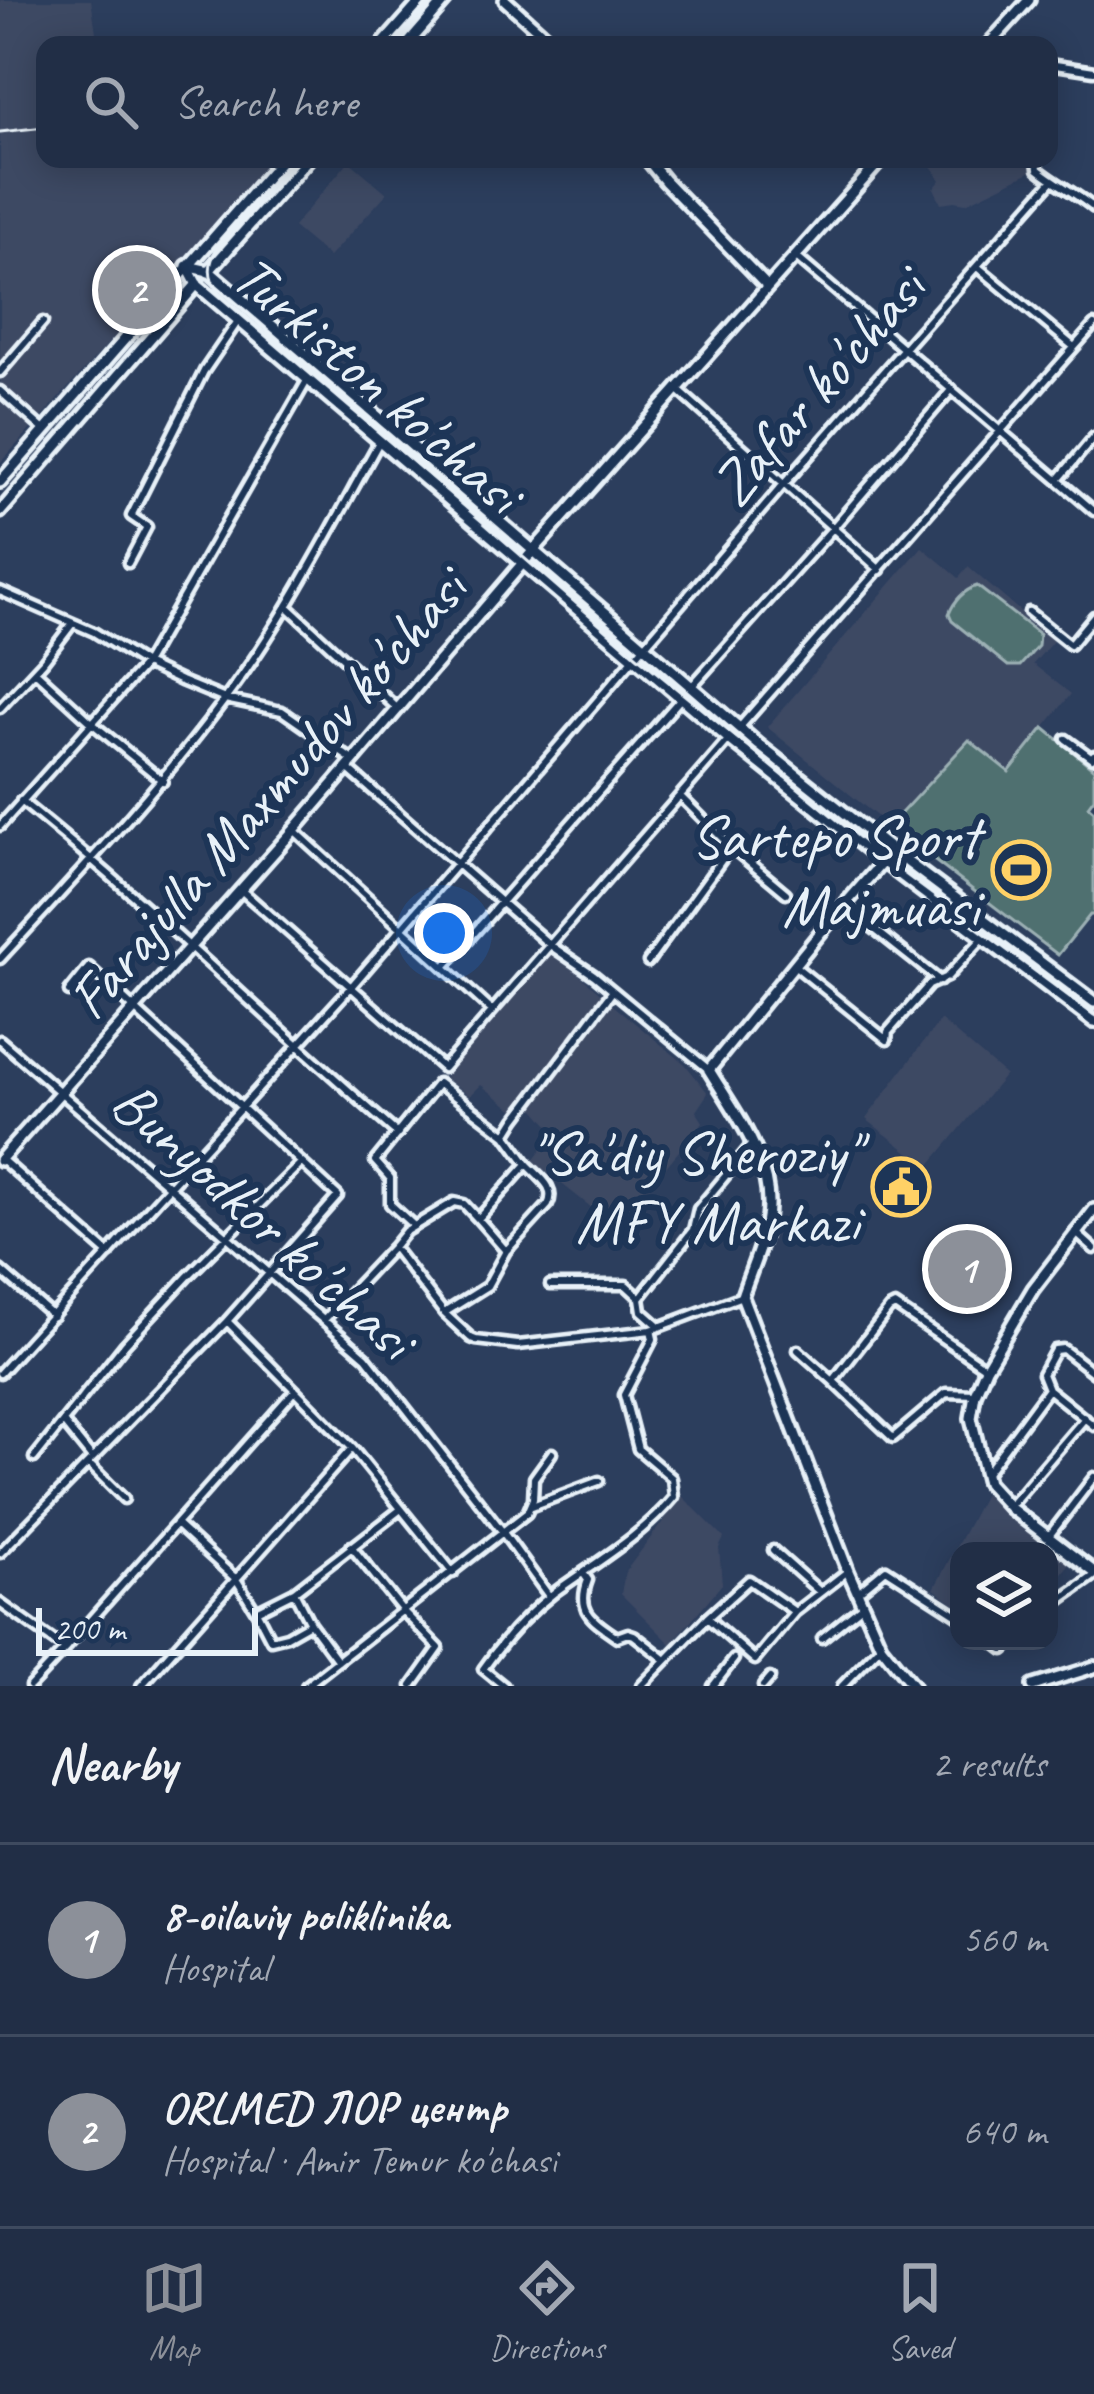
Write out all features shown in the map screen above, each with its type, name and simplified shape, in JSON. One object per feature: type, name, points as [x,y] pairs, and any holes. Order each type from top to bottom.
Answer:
[{"type":"main road","points":[[390,36],[422,0]]},
{"type":"main road","points":[[415,36],[446,0]]},
{"type":"main road","points":[[505,0],[545,36]]},
{"type":"main road","points":[[1000,36],[1029,0]]},
{"type":"main road","points":[[0,482],[273,168]]},
{"type":"main road","points":[[0,512],[300,168]]},
{"type":"main road","points":[[654,168],[767,286]]},
{"type":"main road","name":"Farajulla Maxmudov ko'chasi","points":[[0,1159],[295,830],[533,550],[874,168]]},
{"type":"main road","name":"Turkiston ko'chasi","points":[[187,266],[209,271],[739,728],[1094,1002]]},
{"type":"main road","name":"Turkiston ko'chasi","points":[[187,266],[196,285],[729,739],[1094,1022]]},
{"type":"main road","points":[[890,848],[709,1070],[763,1169],[769,1207],[742,1295],[848,1571],[881,1646],[913,1686]]},
{"type":"main road","points":[[1093,1213],[1033,1289],[986,1368],[971,1418],[983,1476],[992,1490],[1094,1574]]},
{"type":"main road","points":[[1033,1686],[1094,1667]]},
{"type":"street","points":[[1058,65],[1094,71]]},
{"type":"street","points":[[1038,168],[1094,208]]},
{"type":"street","name":"Zafar ko'chasi","points":[[0,1373],[350,988],[1052,181]]},
{"type":"street","points":[[795,256],[1094,511]]},
{"type":"street","points":[[978,267],[1074,347]]},
{"type":"street","points":[[128,563],[146,526],[131,516],[203,371],[238,321]]},
{"type":"street","points":[[0,372],[43,322]]},
{"type":"street","points":[[739,728],[1094,325]]},
{"type":"street","points":[[0,826],[145,664],[308,379]]},
{"type":"street","points":[[676,388],[880,570]]},
{"type":"street","points":[[691,687],[952,388]]},
{"type":"street","points":[[0,392],[44,430]]},
{"type":"street","points":[[1058,480],[1094,436]]},
{"type":"street","points":[[0,959],[163,781],[225,699],[287,606],[380,441]]},
{"type":"street","points":[[0,591],[225,699],[282,711],[350,764],[455,865],[550,945],[594,975],[709,1070]]},
{"type":"street","points":[[287,606],[398,709]]},
{"type":"street","points":[[1029,612],[1070,645],[1094,616]]},
{"type":"street","points":[[0,707],[73,623]]},
{"type":"street","points":[[34,670],[163,781]]},
{"type":"street","points":[[444,967],[682,698]]},
{"type":"street","points":[[241,890],[443,1068],[729,739]]},
{"type":"street","points":[[1066,739],[1093,757]]},
{"type":"street","points":[[680,796],[786,893]]},
{"type":"street","points":[[21,802],[92,858],[398,1133]]},
{"type":"street","points":[[295,830],[492,1011]]},
{"type":"street","points":[[648,962],[731,847]]},
{"type":"street","points":[[844,905],[940,981]]},
{"type":"street","points":[[794,965],[887,1040],[888,1032],[929,985],[947,977],[983,938]]},
{"type":"street","points":[[0,1553],[227,1321],[338,1196],[89,968],[69,992]]},
{"type":"street","points":[[506,1135],[613,992]]},
{"type":"street","name":"Bunyodkor ko'chasi","points":[[0,1040],[366,1358],[549,1596]]},
{"type":"street","points":[[414,1226],[390,1204],[390,1178],[375,1161],[438,1083],[506,1135],[552,1197],[506,1251],[488,1286],[444,1313]]},
{"type":"street","points":[[640,1298],[693,1230],[698,1209],[752,1144]]},
{"type":"street","points":[[0,1159],[109,1254]]},
{"type":"street","points":[[34,1458],[125,1344],[302,1162]]},
{"type":"street","points":[[478,1219],[526,1164]]},
{"type":"street","points":[[324,1320],[414,1226],[454,1202],[464,1204],[506,1251]]},
{"type":"street","points":[[1075,1232],[1094,1249]]},
{"type":"street","points":[[393,1247],[444,1313],[471,1338],[518,1345],[655,1328],[742,1295]]},
{"type":"street","points":[[0,1270],[53,1316]]},
{"type":"street","points":[[504,1686],[483,1669],[499,1647],[549,1596],[674,1497],[672,1478],[638,1448],[624,1395],[655,1328],[642,1311],[640,1298],[626,1285],[550,1286]]},
{"type":"street","points":[[833,1381],[895,1306],[986,1368]]},
{"type":"street","points":[[227,1321],[352,1448],[453,1573]]},
{"type":"street","points":[[1094,1359],[1091,1370],[1064,1349],[1055,1350],[1042,1374],[1048,1388],[1094,1426]]},
{"type":"street","points":[[798,1350],[893,1438],[946,1394],[975,1394]]},
{"type":"street","points":[[983,1476],[1048,1388]]},
{"type":"street","points":[[32,1685],[296,1390]]},
{"type":"street","points":[[1009,1507],[1085,1418]]},
{"type":"street","points":[[63,1422],[124,1499]]},
{"type":"street","points":[[142,1686],[352,1448]]},
{"type":"street","points":[[532,1506],[534,1478],[551,1454]]},
{"type":"street","points":[[1049,1536],[1094,1477]]},
{"type":"street","points":[[305,1686],[532,1506],[599,1481]]},
{"type":"street","points":[[256,1610],[295,1592],[401,1509]]},
{"type":"street","points":[[176,1524],[236,1579],[271,1640],[310,1623]]},
{"type":"street","points":[[351,1546],[439,1648],[412,1686]]},
{"type":"street","points":[[773,1550],[820,1592]]},
{"type":"street","points":[[858,1592],[886,1570],[950,1610]]},
{"type":"street","points":[[707,1618],[755,1660],[795,1612],[848,1571]]},
{"type":"street","points":[[583,1573],[588,1580],[582,1593],[585,1609],[617,1637],[634,1635],[666,1660]]},
{"type":"street","points":[[1058,1601],[1094,1574]]},
{"type":"street","points":[[640,1686],[749,1580],[795,1612]]},
{"type":"street","points":[[295,1592],[310,1623],[338,1661]]},
{"type":"street","points":[[0,1603],[64,1649]]},
{"type":"street","points":[[822,1638],[864,1605]]},
{"type":"street","points":[[842,1686],[881,1646]]},
{"type":"street","points":[[713,1686],[734,1659]]},
{"type":"street","points":[[763,1686],[770,1678]]},
{"type":"shaded area","points":[[0,0],[91,0],[97,36],[36,36],[36,168],[267,168],[0,463]]},
{"type":"shaded area","points":[[343,168],[357,168],[387,193],[329,257],[293,227]]},
{"type":"shaded area","points":[[932,168],[1034,168],[966,203],[941,203],[934,188],[941,180]]},
{"type":"shaded area","points":[[922,547],[959,578],[968,567],[1054,640],[1033,664],[1071,694],[1009,772],[969,740],[889,826],[767,727]]},
{"type":"shaded area","points":[[553,952],[605,997],[514,1110],[481,1085],[470,1096],[444,1078]]},
{"type":"shaded area","points":[[609,1002],[685,1064],[708,1093],[696,1111],[703,1122],[616,1227],[533,1161],[555,1132],[530,1103]]},
{"type":"shaded area","points":[[940,1020],[1005,1075],[928,1167],[866,1119]]},
{"type":"shaded area","points":[[984,1494],[1045,1542],[959,1542]]},
{"type":"shaded area","points":[[682,1496],[724,1538],[719,1548],[722,1584],[671,1644],[621,1594],[625,1572]]},
{"type":"shaded area","points":[[1058,1552],[1071,1562],[1058,1578]]},
{"type":"shaded area","points":[[950,1559],[950,1601],[934,1589]]},
{"type":"green space","points":[[977,586],[1039,634],[1038,646],[1020,666],[1008,666],[952,621],[949,614],[957,600]]},
{"type":"green space","name":"Sartepo Sport Majmuasi","points":[[1044,728],[1094,769],[1094,798],[1088,806],[1094,811],[1094,915],[1058,955],[889,826],[969,740],[1009,772]]},
{"type":"tram line","points":[[402,36],[433,0]]},
{"type":"tram line","points":[[287,168],[218,246],[210,270],[219,293],[637,656],[885,859],[1094,1015]]},
{"type":"railway","points":[[0,132],[36,128]]},
{"type":"place","name":"ORLMED ЛОР центр","points":[[137,290]]},
{"type":"place","name":"Sartepo Sport Majmuasi","points":[[1021,870]]},
{"type":"place","name":"\"Sa'diy Sheroziy\" MFY Markazi","points":[[901,1187]]},
{"type":"place","name":"8-oilaviy poliklinika","points":[[967,1269]]}]
